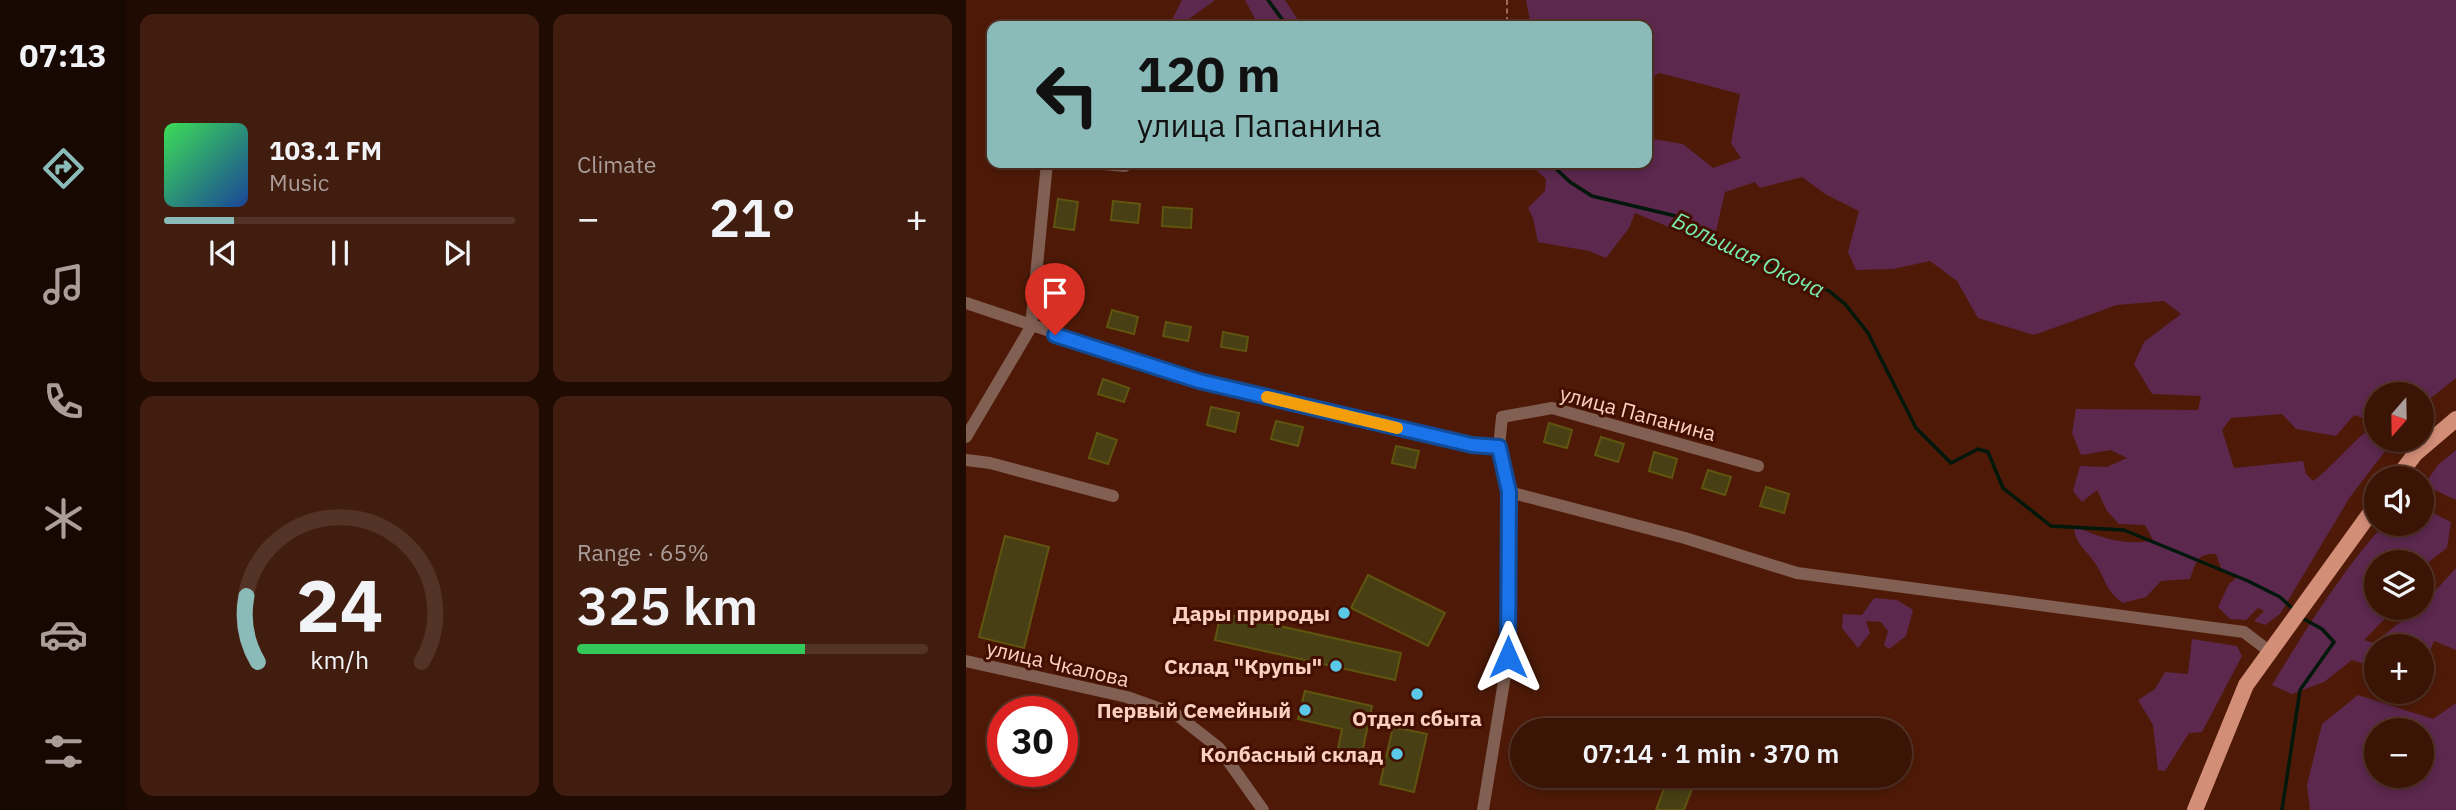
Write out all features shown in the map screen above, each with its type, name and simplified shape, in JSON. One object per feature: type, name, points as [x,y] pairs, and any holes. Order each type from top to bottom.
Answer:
[{"type":"main road","points":[[2406,466],[2415,454],[2456,419]]},
{"type":"main road","points":[[2195,810],[2246,685],[2364,522]]},
{"type":"street","points":[[966,437],[1031,327],[1047,168]]},
{"type":"street","points":[[966,303],[1031,327],[1199,381],[1472,445],[1499,447],[1509,492],[1508,657],[1482,810]]},
{"type":"street","name":"улица Папанина","points":[[1499,447],[1502,417],[1552,408],[1758,466]]},
{"type":"street","points":[[966,460],[990,463],[1113,496]]},
{"type":"street","points":[[1509,492],[1685,538],[1797,573],[2244,632],[2269,651]]},
{"type":"street","name":"улица Чкалова","points":[[966,661],[1127,697],[1178,716],[1219,748],[1263,810]]},
{"type":"path","points":[[1507,0],[1507,21]]},
{"type":"shaded area","points":[[1182,0],[1215,0],[1186,21],[1172,21]]},
{"type":"shaded area","points":[[1245,0],[1285,0],[1299,21],[1256,21]]},
{"type":"shaded area","points":[[1526,0],[2456,0],[2456,378],[2434,395],[2434,382],[2364,382],[2364,418],[2354,415],[2336,436],[2296,429],[2282,414],[2231,418],[2222,430],[2234,468],[2303,461],[2306,474],[2313,481],[2364,434],[2364,452],[2384,452],[2374,466],[2364,466],[2364,479],[2350,497],[2280,614],[2265,625],[2254,621],[2264,611],[2258,608],[2246,620],[2230,619],[2218,607],[2229,584],[2238,576],[2221,568],[2216,554],[2201,557],[2190,579],[2161,581],[2146,597],[2123,603],[2109,589],[2095,563],[2079,542],[2074,526],[2123,542],[2153,540],[2145,525],[2119,524],[2107,511],[2097,490],[2082,502],[2073,491],[2080,466],[2107,467],[2127,458],[2111,450],[2081,455],[2072,433],[2076,409],[2198,410],[2201,396],[2152,394],[2134,364],[2144,342],[2181,314],[2164,301],[2117,305],[2034,335],[1978,318],[1957,281],[1930,261],[1893,269],[1856,270],[1848,252],[1859,211],[1825,194],[1802,177],[1760,188],[1755,182],[1725,192],[1716,231],[1698,239],[1635,213],[1629,228],[1606,258],[1589,251],[1538,242],[1528,208],[1545,191],[1546,179],[1536,168],[1652,168],[1652,139],[1683,144],[1713,168],[1741,158],[1731,143],[1740,94],[1660,73],[1652,77],[1652,21],[1530,21]]},
{"type":"shaded area","points":[[2456,450],[2456,500],[2434,490],[2434,471]]},
{"type":"shaded area","points":[[2434,513],[2451,522],[2447,548],[2434,558],[2434,550],[2364,550],[2364,620],[2383,620],[2370,634],[2364,634],[2364,664],[2352,660],[2324,682],[2292,694],[2272,685],[2325,601],[2374,536],[2434,536]]},
{"type":"shaded area","points":[[2456,568],[2456,650],[2434,641],[2434,634],[2385,634],[2399,623],[2408,620],[2434,620],[2434,592]]},
{"type":"shaded area","points":[[1874,598],[1897,600],[1913,610],[1906,636],[1889,649],[1884,645],[1888,631],[1881,622],[1866,621],[1870,633],[1858,648],[1842,628],[1843,614],[1862,615]]},
{"type":"shaded area","points":[[2192,639],[2237,646],[2242,656],[2202,732],[2189,733],[2165,771],[2158,770],[2153,725],[2138,700],[2155,689],[2165,672],[2188,674]]},
{"type":"shaded area","points":[[2358,695],[2364,697],[2364,704],[2386,704],[2430,718],[2364,718],[2364,788],[2434,788],[2434,718],[2456,703],[2456,810],[2310,810],[2307,785],[2322,724]]},
{"type":"building","points":[[1058,199],[1078,202],[1074,230],[1054,227]]},
{"type":"building","points":[[1113,201],[1140,204],[1138,223],[1111,220]]},
{"type":"building","points":[[1163,207],[1192,209],[1191,228],[1162,226]]},
{"type":"building","points":[[1112,310],[1138,317],[1134,334],[1107,327]]},
{"type":"building","points":[[1166,322],[1191,327],[1188,341],[1163,336]]},
{"type":"building","points":[[1223,332],[1248,337],[1246,351],[1221,347]]},
{"type":"building","points":[[1103,379],[1129,388],[1124,402],[1098,394]]},
{"type":"building","points":[[1211,407],[1239,413],[1235,432],[1207,425]]},
{"type":"building","points":[[1276,421],[1303,427],[1298,446],[1271,439]]},
{"type":"building","points":[[1549,423],[1572,430],[1567,448],[1544,442]]},
{"type":"building","points":[[1097,433],[1117,440],[1108,464],[1089,458]]},
{"type":"building","points":[[1601,437],[1624,444],[1618,462],[1595,455]]},
{"type":"building","points":[[1396,446],[1419,451],[1415,468],[1392,463]]},
{"type":"building","points":[[1654,452],[1677,459],[1672,478],[1649,471]]},
{"type":"building","points":[[1708,470],[1731,477],[1725,495],[1702,488]]},
{"type":"building","points":[[1766,487],[1789,494],[1784,513],[1760,506]]},
{"type":"building","points":[[1005,536],[1049,547],[1024,648],[979,637]]},
{"type":"building","points":[[1368,575],[1445,613],[1428,646],[1351,608]]},
{"type":"building","points":[[1221,613],[1401,653],[1395,680],[1215,640]]},
{"type":"building","points":[[1305,691],[1372,706],[1360,763],[1336,758],[1342,729],[1298,719]]},
{"type":"building","points":[[1393,727],[1427,734],[1414,792],[1380,784]]},
{"type":"building","points":[[1664,788],[1692,788],[1684,810],[1656,810]]},
{"type":"waterway","name":"Большая Окоча","points":[[1268,0],[1283,21]]},
{"type":"waterway","name":"Большая Окоча","points":[[1555,168],[1570,182],[1592,196],[1684,218],[1733,249],[1829,291],[1845,304],[1868,333],[1916,428],[1951,463],[1978,449],[1988,452],[2003,488],[2051,526],[2124,530],[2248,581],[2280,597],[2294,610]]},
{"type":"waterway","name":"Большая Окоча","points":[[2282,810],[2300,690],[2334,642],[2322,629],[2302,618]]},
{"type":"slow traffic","points":[[1267,397],[1397,428]]},
{"type":"place","name":"Дары природы","points":[[1344,613]]},
{"type":"place","name":"Склад \"Крупы\"","points":[[1336,666]]},
{"type":"place","name":"Отдел сбыта","points":[[1417,694]]},
{"type":"place","name":"Первый Семейный","points":[[1305,710]]},
{"type":"place","name":"Колбасный склад","points":[[1397,754]]},
{"type":"route","points":[[1055,335],[1199,381],[1472,445],[1499,447],[1509,492],[1508,657]]}]
